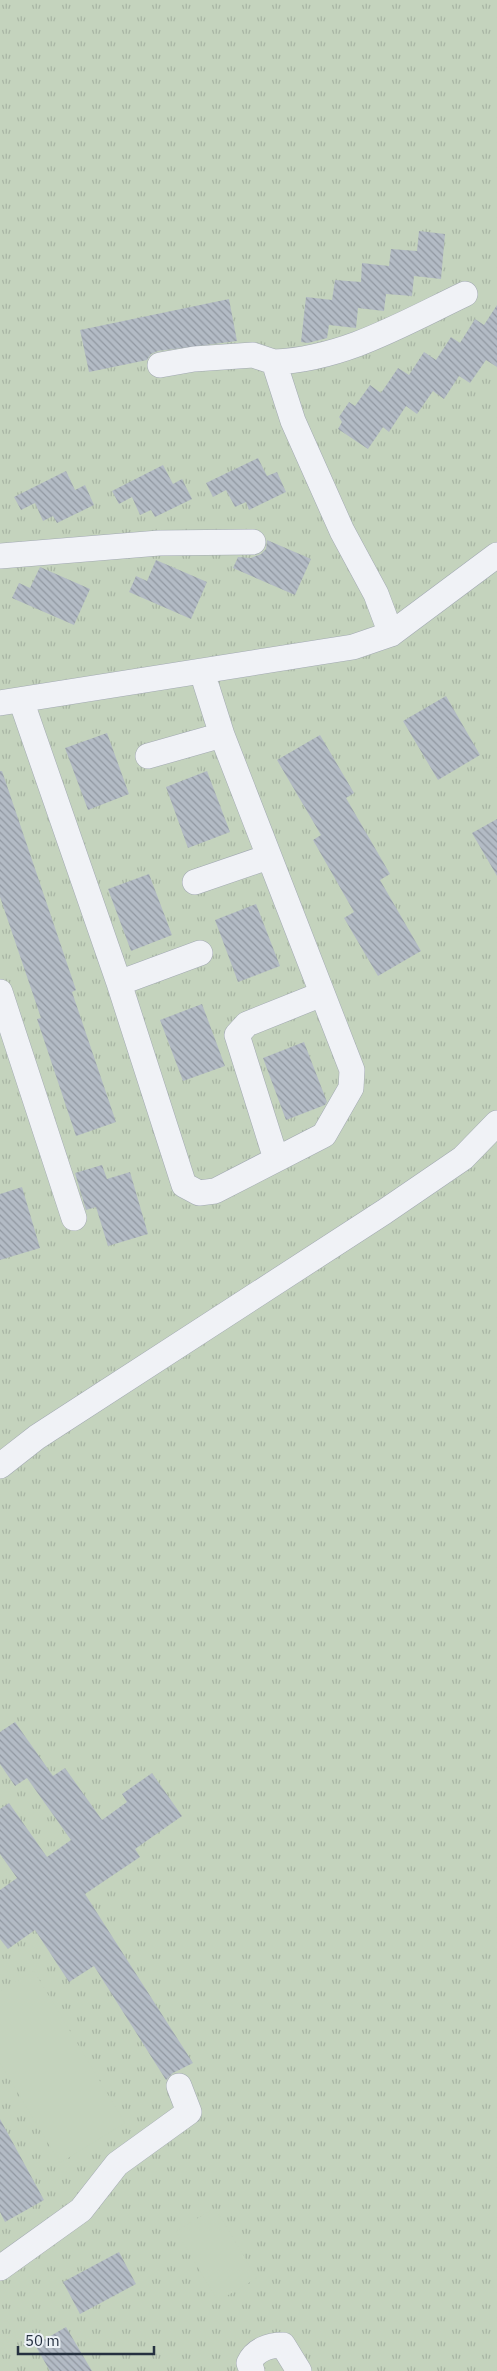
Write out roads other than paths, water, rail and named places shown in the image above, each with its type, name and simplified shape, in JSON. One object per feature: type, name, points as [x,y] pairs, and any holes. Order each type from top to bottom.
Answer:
[{"type":"street","points":[[160,365],[194,359],[253,355],[274,362],[302,361],[327,356],[374,339],[464,294]]},
{"type":"street","points":[[274,362],[280,388],[293,421],[342,531],[376,594],[391,634]]},
{"type":"street","points":[[0,556],[159,543],[253,542]]},
{"type":"street","points":[[202,672],[222,735],[352,1070],[351,1088],[324,1135],[215,1191],[199,1193],[184,1185],[120,983],[10,702],[353,647],[391,634],[497,555]]},
{"type":"street","points":[[148,756],[222,735]]},
{"type":"street","points":[[195,882],[268,857]]},
{"type":"street","points":[[120,983],[200,953]]},
{"type":"street","points":[[0,992],[74,1218]]},
{"type":"street","points":[[276,1159],[237,1035],[247,1024],[322,994]]},
{"type":"street","points":[[0,1466],[37,1437],[384,1212],[455,1163],[497,1122]]},
{"type":"street","points":[[1,2266],[81,2210],[117,2164],[189,2112],[179,2086]]},
{"type":"street","points":[[252,2371],[249,2363],[253,2355],[259,2350],[278,2345],[283,2345],[287,2349],[299,2371]]}]
